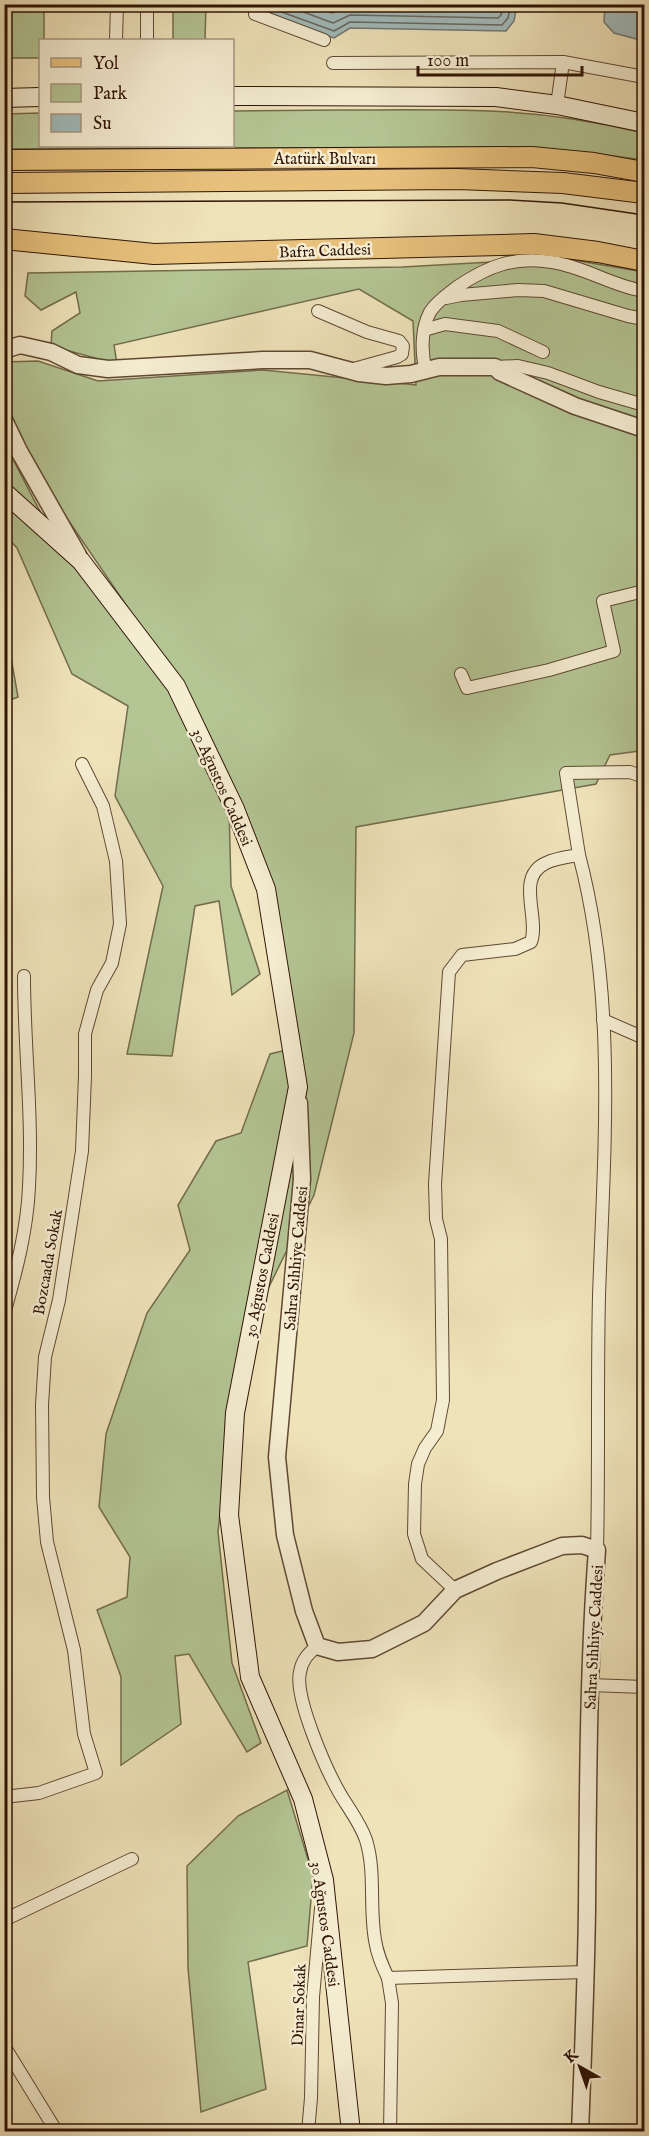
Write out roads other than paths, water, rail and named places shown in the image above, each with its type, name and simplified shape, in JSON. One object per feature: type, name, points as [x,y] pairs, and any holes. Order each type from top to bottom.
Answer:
[{"type":"main road","points":[[234,96],[496,97],[557,105],[645,123]]},
{"type":"main road","points":[[4,98],[39,97]]},
{"type":"main road","name":"Atatürk Bulvarı","points":[[4,160],[532,157],[594,163],[645,172]]},
{"type":"main road","name":"Atatürk Bulvarı","points":[[4,183],[457,179],[563,183],[645,193]]},
{"type":"main road","name":"Bafra Caddesi","points":[[4,233],[161,244],[286,239],[538,235],[645,249]]},
{"type":"main road","name":"Bafra Caddesi","points":[[4,239],[154,254],[534,244],[645,261]]},
{"type":"main road","name":"30 Ağustos Caddesi","points":[[4,492],[81,561],[176,686],[235,809],[266,889],[298,1088],[235,1413],[229,1515],[250,1677],[303,1798],[324,1880],[351,2132]]},
{"type":"street","points":[[116,39],[117,4]]},
{"type":"street","points":[[147,4],[147,39]]},
{"type":"street","points":[[255,4],[255,14],[324,40]]},
{"type":"street","points":[[333,63],[562,62],[645,77]]},
{"type":"street","points":[[557,105],[562,62]]},
{"type":"street","points":[[426,371],[421,356],[424,330],[429,314],[439,300],[470,278],[494,266],[528,261],[550,261],[571,266],[625,288],[645,291]]},
{"type":"street","points":[[439,300],[461,295],[518,290],[544,291],[645,319]]},
{"type":"street","points":[[318,311],[366,332],[399,341],[403,346],[402,354],[398,357],[349,370]]},
{"type":"street","points":[[424,330],[446,324],[498,331],[543,352]]},
{"type":"street","points":[[4,350],[20,345],[51,352],[78,364],[108,369],[263,360],[310,360],[386,376],[439,367],[518,366],[548,373],[599,392],[645,405]]},
{"type":"street","points":[[495,367],[500,372],[575,406],[645,429]]},
{"type":"street","points":[[4,420],[81,561]]},
{"type":"street","points":[[461,674],[467,688],[549,670],[614,651],[603,601],[645,591]]},
{"type":"street","name":"Bozcaada Sokak","points":[[4,1797],[39,1793],[96,1773],[84,1734],[74,1650],[47,1542],[43,1497],[42,1405],[45,1357],[59,1300],[82,1151],[85,1034],[97,990],[112,963],[120,924],[116,861],[106,817],[103,806],[82,764]]},
{"type":"street","points":[[597,1550],[599,1300],[605,1102],[603,1020],[588,890],[579,855],[566,773],[630,772],[645,777]]},
{"type":"street","points":[[455,1590],[422,1559],[414,1534],[415,1484],[418,1464],[425,1448],[437,1431],[442,1400],[441,1239],[436,1218],[435,1184],[449,972],[462,955],[515,949],[531,942],[534,934],[530,884],[533,875],[544,863],[579,855]]},
{"type":"street","points":[[4,1314],[23,1244],[29,1188],[30,1125],[24,1028],[24,976]]},
{"type":"street","points":[[603,1020],[645,1038]]},
{"type":"street","name":"Sahra Sıhhiye Caddesi","points":[[298,1088],[302,1179],[277,1457],[285,1535],[304,1611],[317,1646],[338,1652],[372,1649],[424,1623],[455,1590],[497,1571],[562,1546],[582,1545],[597,1550],[590,1685],[586,1972],[580,2132]]},
{"type":"street","points":[[317,1646],[305,1657],[299,1674],[305,1713],[324,1763],[339,1792],[359,1822],[366,1840],[372,1873],[374,1939],[388,1978],[392,2003],[390,2132]]},
{"type":"street","points":[[590,1685],[645,1687]]},
{"type":"street","points":[[4,1920],[132,1859]]},
{"type":"street","name":"Dinar Sokak","points":[[308,2132],[313,1997],[324,1880]]},
{"type":"street","points":[[388,1978],[586,1972]]},
{"type":"street","points":[[4,2046],[54,2131]]},
{"type":"water","points":[[260,4],[517,5],[514,21],[506,31],[350,28],[334,38],[260,11]]},
{"type":"water","points":[[605,5],[644,5],[644,41],[614,33],[604,22]]},
{"type":"tram line","points":[[4,202],[510,200],[562,203],[644,215]]}]
